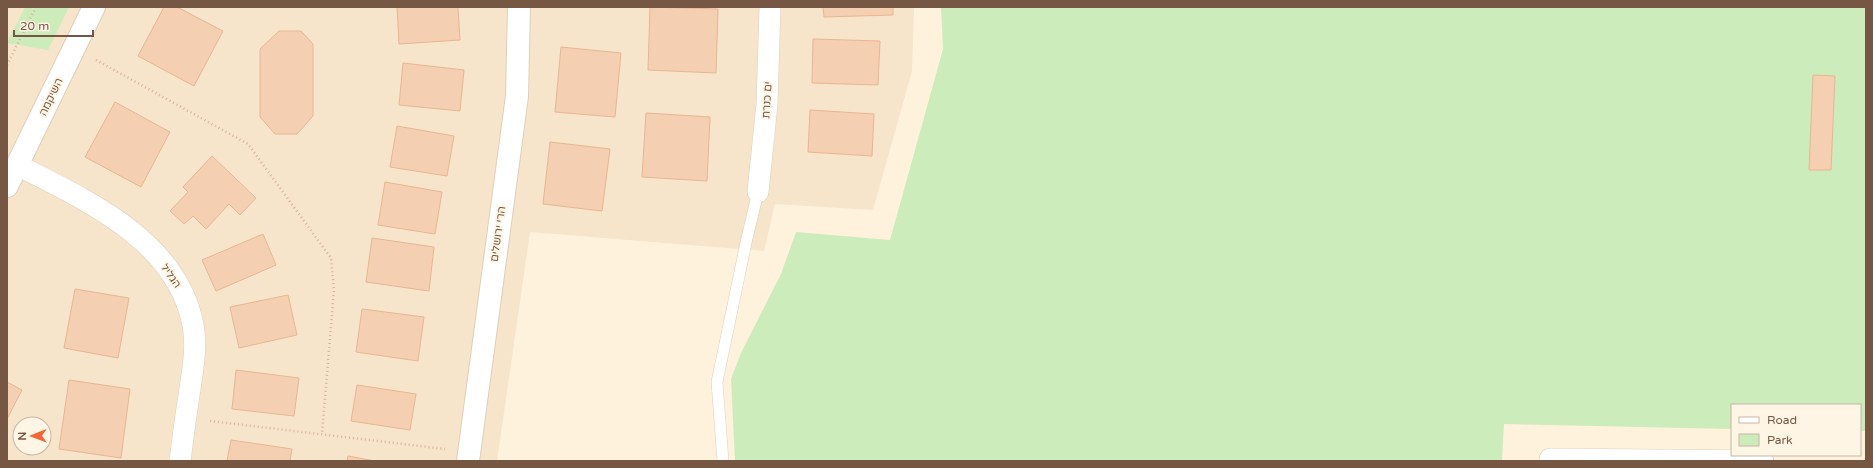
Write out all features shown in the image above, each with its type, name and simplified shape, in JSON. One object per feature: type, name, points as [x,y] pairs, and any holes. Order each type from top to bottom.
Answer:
[{"type":"street","name":"השיקמה","points":[[7,186],[94,7]]},
{"type":"street","name":"הרי ירושלים","points":[[469,457],[517,96],[519,7]]},
{"type":"street","name":"ים כנרת","points":[[758,192],[767,104],[770,7]]},
{"type":"street","name":"הגליל","points":[[17,165],[88,201],[121,223],[149,246],[168,270],[184,295],[193,326],[194,359],[180,461]]},
{"type":"street","points":[[1550,461],[1550,459],[1763,461]]},
{"type":"lane","points":[[723,461],[717,382],[758,192]]},
{"type":"path","points":[[7,64],[36,7]]},
{"type":"path","points":[[74,48],[248,144],[330,258],[334,290],[322,434]]},
{"type":"path","points":[[186,419],[322,434],[469,457]]},
{"type":"shaded area","points":[[7,7],[914,7],[912,71],[873,210],[775,204],[764,251],[530,232],[497,461],[7,461]]},
{"type":"green space","points":[[25,7],[69,7],[48,50],[7,43]]},
{"type":"green space","points":[[941,7],[1866,7],[1866,431],[1861,431],[1861,404],[1731,404],[1731,429],[1504,424],[1502,461],[735,461],[731,379],[741,353],[781,274],[796,232],[890,240],[943,49]]},
{"type":"building","points":[[164,7],[177,7],[223,31],[194,86],[138,56]]},
{"type":"building","points":[[397,7],[458,7],[460,40],[399,44]]},
{"type":"building","points":[[650,7],[718,9],[716,73],[648,70]]},
{"type":"building","points":[[823,7],[893,7],[893,15],[824,17]]},
{"type":"building","points":[[279,31],[301,31],[313,44],[313,116],[297,134],[275,134],[260,117],[260,49]]},
{"type":"building","points":[[813,39],[880,41],[878,85],[812,83]]},
{"type":"building","points":[[561,47],[621,53],[615,117],[555,112]]},
{"type":"building","points":[[403,63],[464,70],[460,111],[399,105]]},
{"type":"building","points":[[1813,75],[1835,76],[1831,170],[1809,170]]},
{"type":"building","points":[[115,102],[170,132],[141,187],[85,157]]},
{"type":"building","points":[[810,110],[874,114],[872,156],[808,152]]},
{"type":"building","points":[[646,113],[710,117],[707,181],[642,177]]},
{"type":"building","points":[[397,126],[454,136],[447,176],[390,167]]},
{"type":"building","points":[[550,142],[610,149],[602,211],[543,204]]},
{"type":"building","points":[[212,156],[256,198],[240,215],[229,204],[206,229],[193,216],[184,224],[170,211],[188,192],[183,187]]},
{"type":"building","points":[[385,182],[442,192],[435,234],[378,225]]},
{"type":"building","points":[[263,234],[276,265],[216,291],[202,260]]},
{"type":"building","points":[[372,238],[434,247],[429,291],[366,282]]},
{"type":"building","points":[[75,289],[129,298],[118,358],[64,348]]},
{"type":"building","points":[[288,295],[297,335],[239,348],[230,307]]},
{"type":"building","points":[[362,309],[424,317],[418,361],[356,352]]},
{"type":"building","points":[[236,370],[299,378],[294,416],[232,409]]},
{"type":"building","points":[[69,380],[130,389],[121,458],[59,449]]},
{"type":"building","points":[[7,382],[22,390],[7,419]]},
{"type":"building","points":[[357,385],[416,394],[410,430],[351,421]]},
{"type":"building","points":[[231,440],[292,449],[290,461],[227,461]]},
{"type":"building","points":[[348,456],[375,461],[347,461]]}]
